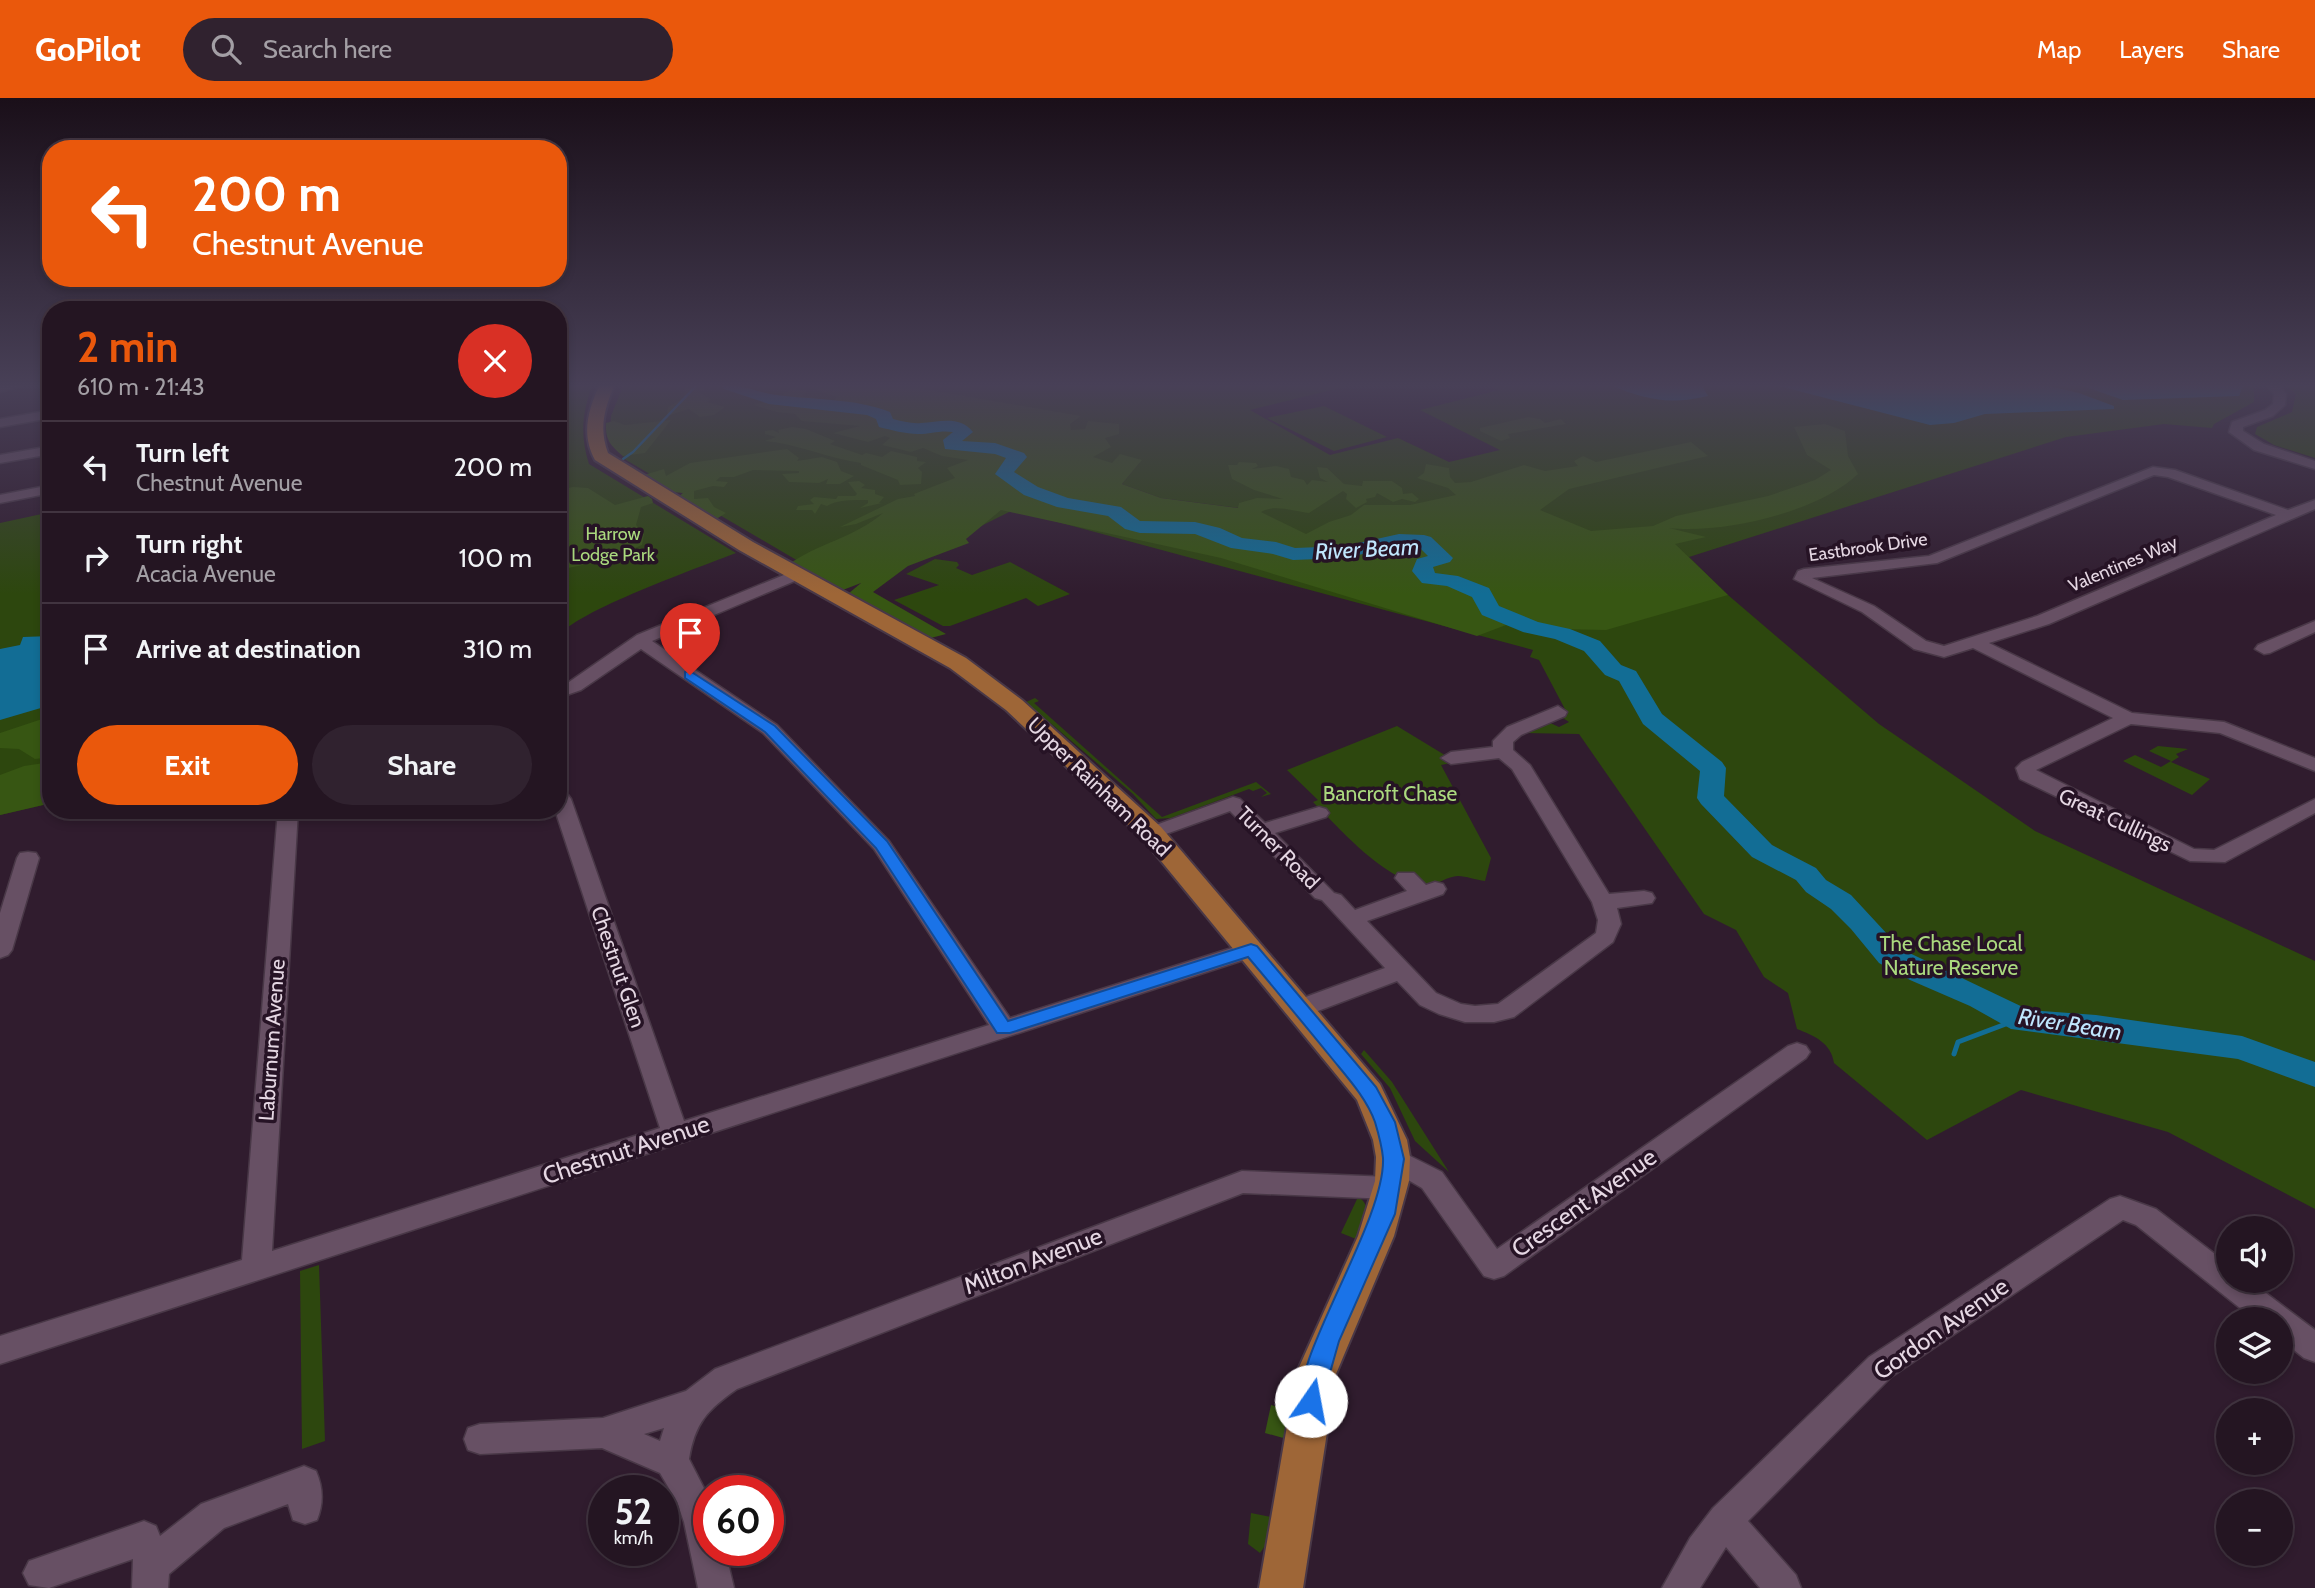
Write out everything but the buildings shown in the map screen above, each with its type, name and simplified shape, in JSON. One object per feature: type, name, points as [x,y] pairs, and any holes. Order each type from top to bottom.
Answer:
[{"type":"main road","name":"Upper Rainham Road","points":[[601,456],[796,575],[958,663],[1040,728],[1152,834],[1369,1092],[1385,1122],[1392,1173]]},
{"type":"main road","points":[[1283,1574],[1316,1374],[1374,1238],[1392,1173]]},
{"type":"street","points":[[0,459],[20,456]]},
{"type":"street","points":[[2286,456],[2315,465]]},
{"type":"street","name":"Eastbrook Drive","points":[[1944,652],[1920,645],[1868,609],[1802,579],[1804,574],[1932,560],[2153,471],[2169,473],[2288,515]]},
{"type":"street","points":[[0,499],[42,491]]},
{"type":"street","name":"Valentines Way","points":[[1944,652],[2043,620],[2315,504]]},
{"type":"street","points":[[567,689],[637,642],[796,575]]},
{"type":"street","points":[[2264,649],[2315,626]]},
{"type":"street","points":[[637,642],[647,645],[758,719],[882,845],[1004,1029]]},
{"type":"street","points":[[1975,643],[2129,718],[2224,728],[2315,765]]},
{"type":"street","points":[[1503,752],[1503,741],[1514,731],[1558,712]]},
{"type":"street","name":"Great Cullings","points":[[2129,718],[2029,766],[2026,768],[2027,775],[2190,855],[2217,857],[2315,805]]},
{"type":"street","points":[[1421,887],[1351,919],[1428,999],[1447,1010],[1476,1016],[1504,1011],[1605,937],[1611,926],[1609,913],[1603,902],[1520,765],[1503,752],[1451,758]]},
{"type":"street","name":"Turner Road","points":[[1152,834],[1242,799],[1262,831],[1351,919]]},
{"type":"street","points":[[1262,831],[1320,813]]},
{"type":"street","name":"Chestnut Glen","points":[[567,817],[675,1134]]},
{"type":"street","name":"Laburnum Avenue","points":[[256,1270],[287,819]]},
{"type":"street","points":[[1,942],[28,858]]},
{"type":"street","points":[[1603,902],[1644,898]]},
{"type":"street","name":"Chestnut Avenue","points":[[0,1350],[1251,950]]},
{"type":"street","points":[[1301,1008],[1400,971]]},
{"type":"street","name":"Crescent Avenue","points":[[1392,1173],[1432,1180],[1494,1266],[1797,1052]]},
{"type":"street","name":"Milton Avenue","points":[[480,1439],[603,1433],[691,1404],[726,1379],[1242,1181],[1392,1173]]},
{"type":"street","name":"Gordon Avenue","points":[[1679,1588],[1702,1550],[1725,1520],[1880,1367],[2120,1207],[2146,1217],[2216,1272]]},
{"type":"street","points":[[2244,1293],[2262,1307]]},
{"type":"street","points":[[2293,1331],[2315,1348]]},
{"type":"street","name":"Milton Avenue","points":[[603,1433],[672,1462],[676,1433],[691,1404]]},
{"type":"street","points":[[672,1462],[690,1490],[701,1519],[716,1588]]},
{"type":"street","points":[[151,1576],[213,1516],[304,1482],[305,1508]]},
{"type":"street","points":[[1725,1520],[1783,1588]]},
{"type":"street","points":[[41,1573],[144,1538],[151,1576]]},
{"type":"street","points":[[1263,1588],[1283,1574]]},
{"type":"green space","name":"Harrow Lodge Park","points":[[567,456],[587,456],[589,464],[736,553],[612,603],[567,629]]},
{"type":"green space","name":"The Chase Local Nature Reserve","points":[[623,456],[1435,456],[1449,462],[1476,456],[2008,456],[1689,557],[1728,595],[1879,724],[2035,831],[2315,961],[2315,1209],[2168,1132],[2021,1090],[1927,1140],[1834,1063],[1826,1045],[1797,1029],[1788,993],[1764,977],[1736,930],[1704,914],[1579,734],[1521,733],[1548,722],[1559,727],[1569,722],[1563,718],[1562,715],[1567,713],[1539,660],[1530,657],[1533,650],[1013,510],[844,588]],"holes":[[[1141,461],[1122,484],[1161,498],[1255,510],[1292,528],[1160,502],[1115,485]]]},
{"type":"green space","points":[[742,456],[796,456],[799,458],[797,461],[822,457],[837,462],[841,471],[854,476],[840,484],[826,484],[828,479],[819,483],[789,482],[782,474],[799,471],[753,470],[734,477],[720,477],[716,481],[728,482],[724,487],[713,486],[694,491],[694,499],[708,498],[714,507],[726,513],[713,521],[697,510],[697,507],[677,498],[683,493],[672,492],[644,475],[664,469],[666,476],[690,463]]},
{"type":"green space","points":[[828,456],[911,456],[917,457],[917,461],[926,462],[918,468],[922,472],[921,484],[900,485],[898,480],[861,463]]},
{"type":"green space","points":[[942,456],[1096,456],[1093,457],[1112,463],[1119,456],[1126,456],[1142,460],[1122,484],[1161,498],[1238,508],[1239,503],[1257,498],[1283,499],[1254,490],[1232,479],[1228,465],[1237,465],[1239,462],[1256,463],[1258,466],[1252,469],[1276,466],[1289,469],[1291,477],[1304,480],[1307,485],[1312,480],[1328,482],[1320,478],[1317,467],[1327,468],[1344,484],[1362,486],[1363,481],[1392,481],[1402,488],[1403,494],[1412,493],[1419,499],[1415,502],[1402,499],[1393,502],[1377,493],[1356,508],[1346,499],[1347,494],[1343,491],[1309,513],[1278,508],[1261,512],[1306,534],[1329,522],[1351,515],[1364,505],[1410,505],[1456,495],[1448,488],[1417,478],[1424,473],[1426,464],[1449,468],[1450,477],[1455,483],[1471,482],[1524,465],[1545,471],[1578,466],[1574,461],[1583,456],[1596,462],[1627,456],[1708,456],[1569,489],[1540,510],[1591,531],[1653,526],[1676,516],[1768,496],[1815,480],[1831,470],[1808,456],[1848,456],[1858,474],[1820,499],[1769,518],[1716,527],[1669,528],[1706,537],[1675,544],[1728,595],[1606,630],[1558,629],[1530,621],[1514,622],[1477,636],[1221,558],[1001,510],[966,539],[969,543],[908,566],[873,592],[946,634],[927,639],[848,594],[861,583],[835,593],[788,565],[811,551],[860,529],[883,513],[856,524],[840,527],[898,499],[915,496],[914,494],[955,478],[947,468],[968,460]]},
{"type":"green space","points":[[859,481],[865,485],[861,488],[875,490],[875,494],[884,497],[879,503],[882,503],[860,508],[868,503],[868,500],[842,501],[827,506],[821,504],[815,514],[812,510],[796,510],[798,506],[814,504],[810,500],[814,497],[836,499],[838,496],[855,496],[857,494],[848,482]]},
{"type":"green space","points":[[567,488],[588,488],[615,505],[648,496],[652,499],[653,503],[641,507],[636,525],[644,534],[642,545],[603,561],[567,568]]},
{"type":"green space","points":[[42,514],[42,805],[0,815],[0,523]]},
{"type":"green space","points":[[935,559],[957,562],[959,565],[956,568],[972,575],[1010,562],[1070,594],[1038,606],[1026,598],[950,626],[943,626],[894,600],[939,585],[906,574]]},
{"type":"green space","points":[[1035,698],[1039,701],[1034,703],[1162,817],[1256,782],[1271,794],[1261,797],[1267,793],[1261,788],[1253,791],[1249,789],[1171,818],[1156,819],[1133,794],[1026,702]]},
{"type":"green space","points":[[42,719],[42,758],[35,759],[19,749],[0,748],[0,733]]},
{"type":"green space","name":"Bancroft Chase","points":[[1397,726],[1448,757],[1451,763],[1441,765],[1491,858],[1485,881],[1458,876],[1426,885],[1395,875],[1351,840],[1313,802],[1318,800],[1287,770]]},
{"type":"green space","points":[[2158,746],[2188,749],[2176,754],[2179,757],[2171,762],[2210,779],[2192,795],[2123,761],[2135,755],[2161,767],[2171,761],[2149,751]]},
{"type":"green space","points":[[42,763],[42,805],[0,815],[0,775],[24,766]]},
{"type":"green space","points":[[1364,1050],[1392,1082],[1449,1172],[1415,1141],[1390,1088],[1361,1054]]},
{"type":"green space","points":[[1358,1197],[1366,1205],[1367,1211],[1361,1241],[1341,1233]]},
{"type":"green space","points":[[319,1265],[325,1441],[302,1449],[300,1271]]},
{"type":"green space","points":[[1271,1405],[1293,1411],[1287,1439],[1265,1433]]},
{"type":"green space","points":[[1251,1513],[1271,1517],[1265,1546],[1260,1553],[1248,1544]]},
{"type":"water","points":[[42,636],[42,708],[0,720],[0,649],[20,645],[23,637]]},
{"type":"waterway","points":[[623,459],[628,456]]},
{"type":"waterway","name":"River Beam","points":[[1015,456],[1018,457],[1006,468],[1004,474],[1031,491],[1064,503],[1114,511],[1132,525],[1140,527],[1195,528],[1213,532],[1238,544],[1276,548],[1293,554],[1345,552],[1399,540],[1424,541],[1443,558],[1424,563],[1422,571],[1429,579],[1451,580],[1481,593],[1490,610],[1531,627],[1562,634],[1592,646],[1613,670],[1628,676],[1652,719],[1713,768],[1710,798],[1762,851],[1806,874],[1816,886],[1841,902],[1862,922],[1890,956],[1921,973],[1981,998],[2023,1021],[2096,1027],[2242,1048],[2315,1075]]},
{"type":"waterway","points":[[1954,1054],[1958,1042],[2019,1019]]},
{"type":"route","points":[[690,675],[770,729],[882,845],[1004,1029],[1251,950],[1301,1008],[1369,1092],[1385,1122],[1394,1159],[1384,1214],[1328,1341],[1316,1374],[1311,1401]]}]
